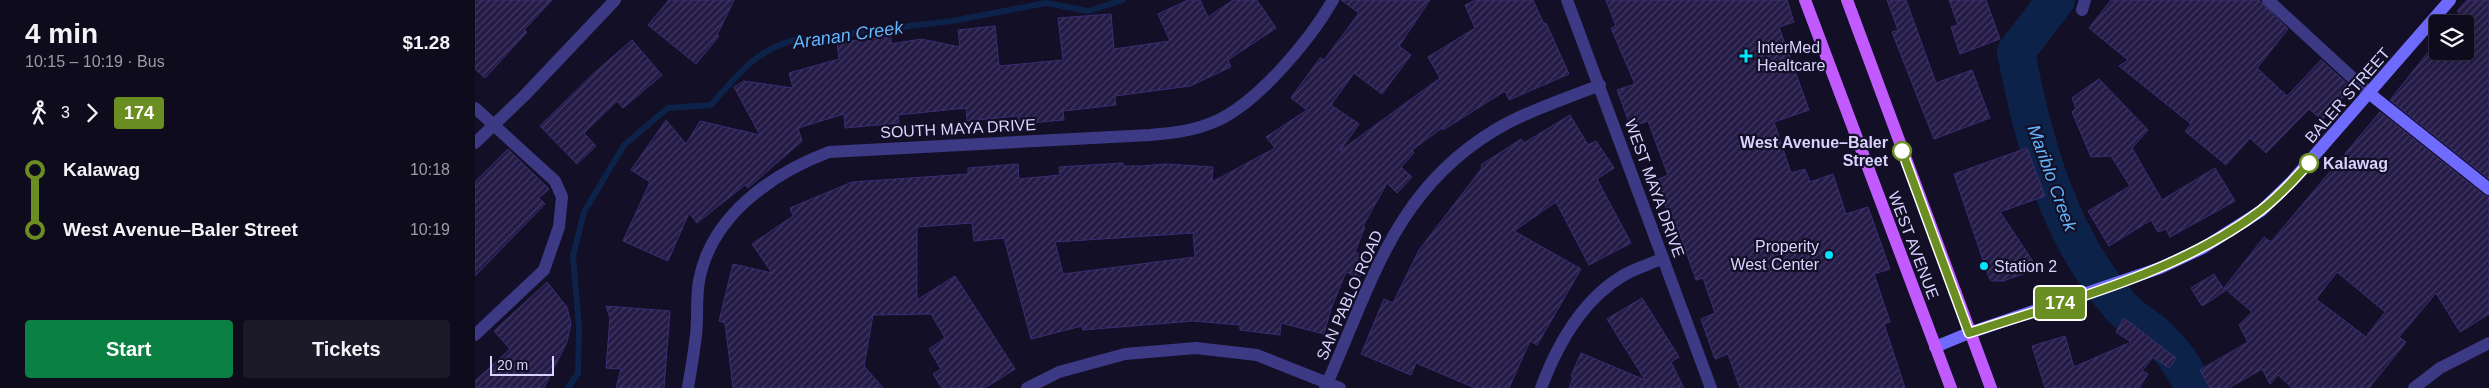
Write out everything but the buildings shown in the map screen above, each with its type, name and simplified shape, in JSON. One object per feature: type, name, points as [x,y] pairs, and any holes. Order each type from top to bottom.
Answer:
[{"type":"main road","name":"WEST AVENUE","points":[[1805,0],[1951,388]]},
{"type":"main road","name":"WEST AVENUE","points":[[1847,0],[1991,388]]},
{"type":"street","points":[[475,143],[495,125],[615,0]]},
{"type":"street","name":"SOUTH MAYA DRIVE","points":[[688,388],[696,334],[699,282],[712,239],[723,224],[748,200],[785,173],[829,152],[1150,135],[1195,129],[1215,122],[1233,111],[1264,86],[1302,45],[1333,0]]},
{"type":"street","name":"WEST MAYA DRIVE","points":[[1567,0],[1711,388]]},
{"type":"street","points":[[2267,0],[2370,94],[2489,189]]},
{"type":"street","name":"BALER STREET","points":[[1935,347],[1969,333],[2160,268],[2203,248],[2261,210],[2292,181],[2370,94],[2450,0]]},
{"type":"street","name":"SAN PABLO ROAD","points":[[1326,385],[1378,263],[1406,213],[1429,184],[1464,152],[1497,129],[1600,85]]},
{"type":"street","points":[[475,108],[555,181],[561,197],[559,227],[543,270],[475,335]]},
{"type":"street","points":[[1541,388],[1558,347],[1597,298],[1625,274],[1663,258]]},
{"type":"street","points":[[2414,388],[2440,368],[2489,343]]},
{"type":"street","points":[[1027,388],[1059,372],[1125,354],[1196,348],[1257,355],[1326,385],[1340,388]]},
{"type":"waterway","name":"Aranan Creek","points":[[568,388],[578,373],[579,328],[573,256],[584,212],[624,145],[668,108],[711,105],[738,75],[757,58],[780,45],[794,40],[952,21],[1046,3],[1088,11],[1123,0]]},
{"type":"waterway","name":"Mariblo Creek","points":[[2056,0],[2016,52],[2031,120],[2052,187],[2065,219],[2099,280],[2125,311],[2164,343],[2183,368],[2194,388]]},
{"type":"bus line","name":"174","points":[[1902,151],[1969,333],[2147,273],[2203,248],[2261,210],[2309,163]]},
{"type":"place","name":"InterMed Healtcare","points":[[1746,56]]},
{"type":"place","name":"West Avenue–Baler Street","points":[[1902,151]]},
{"type":"place","name":"Kalawag","points":[[2309,163]]},
{"type":"place","name":"Properity West Center","points":[[1829,255]]},
{"type":"place","name":"Station 2","points":[[1984,266]]}]
